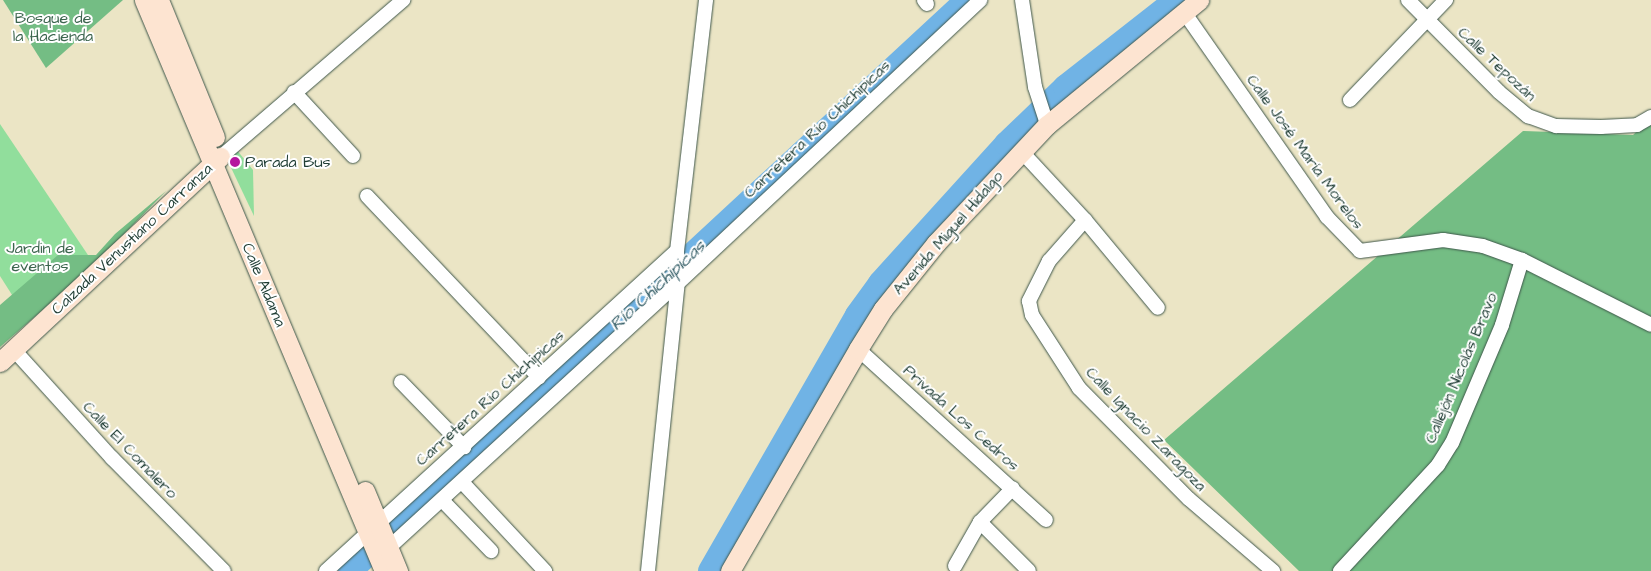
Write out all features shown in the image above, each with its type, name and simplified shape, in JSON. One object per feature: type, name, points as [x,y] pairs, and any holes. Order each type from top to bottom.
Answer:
[{"type":"street","name":"Calle Aldama","points":[[144,0],[218,159],[373,527],[383,559],[398,571]]},
{"type":"street","name":"Calle Aldama","points":[[159,0],[218,159]]},
{"type":"street","name":"Calzada Venustiano Carranza","points":[[5,354],[218,159],[403,0]]},
{"type":"street","points":[[648,571],[678,282],[677,256],[706,0]]},
{"type":"street","name":"Carretera Río Chichipicas","points":[[383,559],[442,500],[980,0]]},
{"type":"street","points":[[1022,0],[1040,104],[1046,122]]},
{"type":"street","name":"Avenida Miguel Hidalgo","points":[[730,571],[883,309],[936,243],[1046,122],[1199,0]]},
{"type":"street","name":"Calle Tepozán","points":[[1408,0],[1425,19],[1528,116],[1556,126],[1637,125],[1651,117]]},
{"type":"street","points":[[1350,100],[1425,19],[1446,0]]},
{"type":"street","name":"Calle José María Morelos","points":[[1184,12],[1327,218],[1349,243],[1360,251],[1374,251],[1443,240],[1461,240],[1522,260],[1651,325]]},
{"type":"street","points":[[294,92],[353,156]]},
{"type":"street","points":[[1021,151],[1085,220],[1158,308]]},
{"type":"street","points":[[367,196],[539,377]]},
{"type":"street","name":"Calle Ignacio Zaragoza","points":[[1085,220],[1046,267],[1029,302],[1032,314],[1079,388],[1190,499],[1273,571]]},
{"type":"street","name":"Carretera Río Chichipicas","points":[[326,571],[539,377],[677,256]]},
{"type":"street","name":"Callejón Nicolás Bravo","points":[[1340,571],[1438,465],[1452,443],[1502,325],[1522,260]]},
{"type":"street","name":"Privada Los Cedros","points":[[858,349],[1013,488],[980,522],[955,566]]},
{"type":"street","name":"Calle El Comalero","points":[[5,354],[224,571]]},
{"type":"street","points":[[401,382],[464,447]]},
{"type":"street","points":[[462,482],[545,571]]},
{"type":"street","points":[[1013,488],[1046,520]]},
{"type":"street","points":[[442,500],[491,551]]},
{"type":"street","points":[[980,522],[1029,571]]},
{"type":"green space","name":"Bosque de la Hacienda","points":[[3,0],[123,0],[46,68]]},
{"type":"green space","points":[[1651,118],[1651,571],[1299,571],[1164,440],[1523,131],[1633,135]]},
{"type":"green space","name":"Jardin de eventos","points":[[0,124],[92,261],[28,320],[0,276]]},
{"type":"green space","points":[[236,149],[253,170],[254,216],[225,155]]},
{"type":"green space","points":[[166,191],[93,266],[0,347],[0,305],[58,255],[96,255],[115,234]]},
{"type":"waterway","name":"Río Chichipicas","points":[[350,571],[967,0]]},
{"type":"waterway","points":[[710,571],[857,315],[880,283],[1006,144],[1065,87],[1176,0]]},
{"type":"place","name":"Parada Bus","points":[[235,162]]}]
